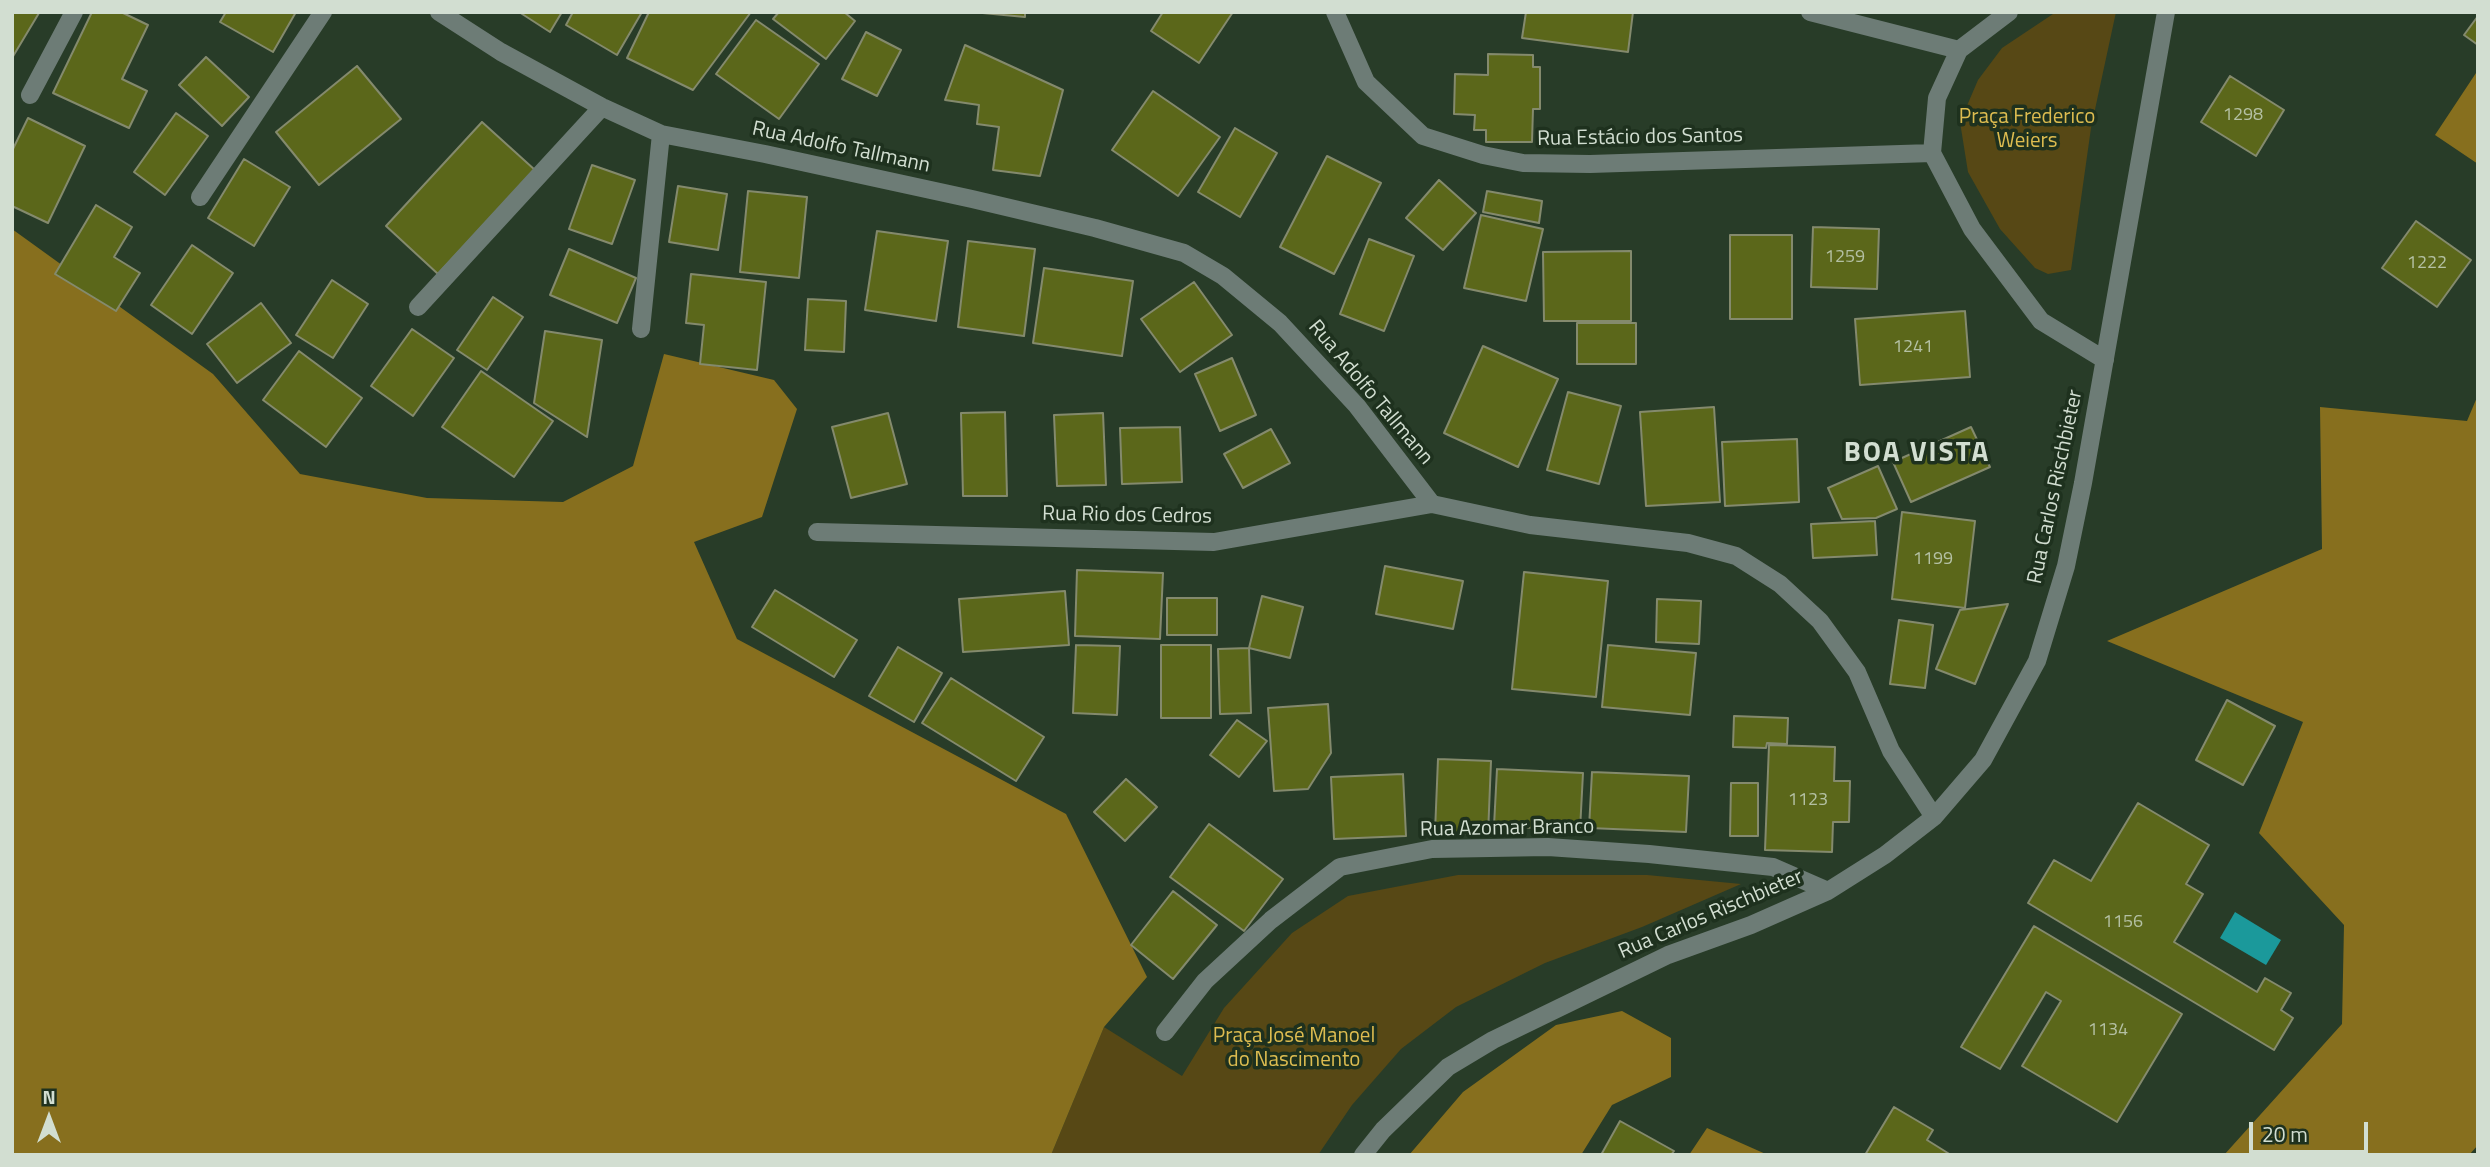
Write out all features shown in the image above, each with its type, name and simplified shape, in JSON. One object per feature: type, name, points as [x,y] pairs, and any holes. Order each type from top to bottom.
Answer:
[{"type":"street","points":[[30,95],[74,12]]},
{"type":"street","points":[[200,197],[323,12]]},
{"type":"street","name":"Rua Adolfo Tallmann","points":[[439,12],[501,52],[602,107],[661,134],[972,199],[1096,228],[1184,253],[1223,276],[1280,323],[1357,406],[1432,504]]},
{"type":"street","name":"Rua Estácio dos Santos","points":[[1335,12],[1366,82],[1423,136],[1483,155],[1523,163],[1590,164],[1932,153]]},
{"type":"street","points":[[1810,12],[1959,50]]},
{"type":"street","points":[[2009,12],[1959,50],[1937,98],[1932,153],[1972,229],[2041,321],[2105,360]]},
{"type":"street","name":"Rua Carlos Rischbieter","points":[[1363,1155],[1383,1130],[1448,1067],[1493,1040],[1668,956],[1751,925],[1828,891],[1885,855],[1934,817],[1983,760],[2036,661],[2066,566],[2166,12]]},
{"type":"street","points":[[418,307],[602,107]]},
{"type":"street","points":[[641,329],[661,134]]},
{"type":"street","points":[[1432,504],[1530,525],[1688,543],[1737,556],[1780,584],[1820,621],[1857,672],[1891,751],[1934,817]]},
{"type":"street","name":"Rua Rio dos Cedros","points":[[817,532],[1214,542],[1432,504]]},
{"type":"street","name":"Rua Azomar Branco","points":[[1165,1032],[1205,981],[1271,920],[1340,867],[1432,849],[1548,847],[1773,867],[1828,891]]},
{"type":"green space","name":"Praça Frederico Weiers","points":[[2056,12],[2116,12],[2091,128],[2071,270],[2048,274],[2035,268],[2000,229],[1968,172],[1960,122],[1978,80],[2002,48]]},
{"type":"green space","name":"Praça José Manoel do Nascimento","points":[[1458,875],[1647,875],[1741,884],[1642,927],[1545,963],[1456,1007],[1401,1049],[1352,1105],[1318,1155],[1051,1155],[1104,1027],[1182,1076],[1224,1008],[1292,933],[1348,896]]},
{"type":"shaded area","points":[[2478,73],[2478,164],[2435,135]]},
{"type":"shaded area","points":[[12,229],[213,374],[300,474],[427,498],[563,502],[633,466],[664,354],[774,380],[797,409],[762,517],[694,542],[737,639],[1066,814],[1147,977],[1104,1027],[1051,1155],[12,1155]]},
{"type":"shaded area","points":[[2478,395],[2478,1145],[2469,1155],[2224,1155],[2342,1024],[2344,925],[2259,833],[2303,722],[2107,641],[2322,549],[2320,407],[2467,421]]},
{"type":"shaded area","points":[[1622,1011],[1671,1038],[1671,1077],[1612,1105],[1581,1155],[1409,1155],[1463,1092],[1556,1025]]},
{"type":"shaded area","points":[[1707,1128],[1768,1155],[1689,1155]]},
{"type":"water","points":[[2235,912],[2281,940],[2266,965],[2220,938]]},
{"type":"building","points":[[12,12],[39,13],[12,58]]},
{"type":"building","points":[[92,12],[121,12],[148,25],[122,79],[147,91],[129,128],[53,93]]},
{"type":"building","points":[[226,12],[296,12],[273,52],[220,22]]},
{"type":"building","points":[[519,12],[562,12],[550,32]]},
{"type":"building","points":[[573,12],[642,12],[617,55],[566,25]]},
{"type":"building","points":[[649,12],[751,12],[693,90],[627,58]]},
{"type":"building","points":[[779,12],[844,12],[855,21],[826,59],[773,19]]},
{"type":"building","points":[[972,12],[1025,12],[1025,17]]},
{"type":"building","points":[[1163,12],[1233,12],[1199,63],[1151,31]]},
{"type":"building","points":[[1526,12],[1633,12],[1628,52],[1522,38]]},
{"type":"building","points":[[2478,16],[2478,45],[2464,35]]},
{"type":"building","points":[[756,20],[819,64],[779,119],[716,74]]},
{"type":"building","points":[[866,32],[901,50],[877,96],[842,79]]},
{"type":"building","points":[[965,45],[1063,90],[1040,176],[993,170],[999,127],[977,124],[979,105],[945,100]]},
{"type":"building","points":[[1488,54],[1533,55],[1533,67],[1540,67],[1540,109],[1533,109],[1532,142],[1486,142],[1486,130],[1474,130],[1475,115],[1454,114],[1455,74],[1488,75]]},
{"type":"building","points":[[206,57],[249,97],[222,126],[179,85]]},
{"type":"building","points":[[357,66],[401,119],[319,185],[276,132]]},
{"type":"building","points":[[2230,76],[2284,110],[2256,156],[2201,122]]},
{"type":"building","points":[[1153,91],[1220,137],[1178,196],[1112,150]]},
{"type":"building","points":[[176,113],[208,136],[165,195],[134,172]]},
{"type":"building","points":[[28,118],[85,146],[48,223],[12,206],[12,151]]},
{"type":"building","points":[[482,122],[535,170],[438,274],[386,226]]},
{"type":"building","points":[[1235,128],[1277,153],[1240,217],[1198,192]]},
{"type":"building","points":[[1327,156],[1381,183],[1334,274],[1280,247]]},
{"type":"building","points":[[244,159],[290,187],[254,246],[208,218]]},
{"type":"building","points":[[592,165],[635,180],[612,244],[569,229]]},
{"type":"building","points":[[1439,180],[1476,213],[1443,250],[1406,218]]},
{"type":"building","points":[[678,186],[727,194],[718,250],[669,242]]},
{"type":"building","points":[[748,191],[807,197],[799,278],[740,272]]},
{"type":"building","points":[[1487,191],[1542,201],[1539,223],[1483,212]]},
{"type":"building","points":[[96,205],[132,227],[114,257],[140,273],[116,311],[55,274]]},
{"type":"building","points":[[1481,215],[1543,229],[1526,301],[1464,288]]},
{"type":"building","points":[[2416,221],[2471,260],[2437,307],[2382,268]]},
{"type":"building","points":[[1813,227],[1879,229],[1877,289],[1811,287]]},
{"type":"building","points":[[877,231],[948,241],[936,321],[865,310]]},
{"type":"building","points":[[1730,235],[1792,235],[1792,319],[1730,319]]},
{"type":"building","points":[[1369,239],[1414,256],[1384,331],[1340,314]]},
{"type":"building","points":[[968,241],[1035,249],[1024,336],[958,327]]},
{"type":"building","points":[[192,245],[233,273],[192,334],[151,305]]},
{"type":"building","points":[[569,249],[636,278],[617,323],[550,295]]},
{"type":"building","points":[[1631,251],[1631,321],[1544,321],[1543,252]]},
{"type":"building","points":[[1044,268],[1133,281],[1122,356],[1033,343]]},
{"type":"building","points":[[691,274],[766,282],[757,370],[700,364],[704,325],[686,323]]},
{"type":"building","points":[[332,280],[368,304],[333,358],[296,335]]},
{"type":"building","points":[[1194,282],[1232,335],[1180,372],[1141,319]]},
{"type":"building","points":[[493,297],[523,317],[487,370],[457,350]]},
{"type":"building","points":[[808,299],[846,301],[844,352],[805,350]]},
{"type":"building","points":[[261,303],[291,343],[237,383],[207,344]]},
{"type":"building","points":[[1965,311],[1970,377],[1860,385],[1855,319]]},
{"type":"building","points":[[1577,323],[1636,323],[1636,364],[1577,364]]},
{"type":"building","points":[[412,329],[454,358],[413,416],[371,386]]},
{"type":"building","points":[[545,331],[602,340],[587,437],[534,403]]},
{"type":"building","points":[[1483,346],[1558,379],[1518,467],[1444,433]]},
{"type":"building","points":[[299,351],[362,398],[326,447],[263,400]]},
{"type":"building","points":[[1232,358],[1256,415],[1220,431],[1195,374]]},
{"type":"building","points":[[481,371],[553,421],[514,477],[442,427]]},
{"type":"building","points":[[1568,392],[1621,406],[1599,484],[1547,470]]},
{"type":"building","points":[[1714,407],[1720,502],[1646,506],[1640,412]]},
{"type":"building","points":[[1005,412],[1007,496],[963,496],[961,413]]},
{"type":"building","points":[[888,413],[907,484],[851,498],[832,427]]},
{"type":"building","points":[[1103,413],[1106,485],[1057,486],[1054,415]]},
{"type":"building","points":[[1180,427],[1182,482],[1122,484],[1120,428]]},
{"type":"building","points":[[1971,427],[1990,467],[1911,502],[1893,462]]},
{"type":"building","points":[[1271,429],[1290,463],[1243,488],[1224,454]]},
{"type":"building","points":[[1797,439],[1799,502],[1725,506],[1722,442]]},
{"type":"building","points":[[1878,466],[1897,509],[1876,518],[1842,519],[1828,488]]},
{"type":"building","points":[[1902,512],[1975,521],[1965,608],[1892,599]]},
{"type":"building","points":[[1875,521],[1877,555],[1813,558],[1811,524]]},
{"type":"building","points":[[1385,566],[1463,581],[1453,629],[1376,614]]},
{"type":"building","points":[[1077,570],[1163,573],[1160,639],[1075,636]]},
{"type":"building","points":[[1524,572],[1608,581],[1596,697],[1512,689]]},
{"type":"building","points":[[775,590],[857,640],[834,677],[752,627]]},
{"type":"building","points":[[1065,591],[1069,645],[963,652],[959,599]]},
{"type":"building","points":[[1262,596],[1303,607],[1290,658],[1249,648]]},
{"type":"building","points":[[1167,598],[1217,598],[1217,635],[1167,635]]},
{"type":"building","points":[[1657,599],[1701,601],[1699,644],[1656,642]]},
{"type":"building","points":[[2008,604],[1975,684],[1936,669],[1960,610]]},
{"type":"building","points":[[1899,620],[1933,625],[1925,688],[1890,684]]},
{"type":"building","points":[[1076,645],[1120,646],[1117,715],[1073,713]]},
{"type":"building","points":[[1161,645],[1211,645],[1211,718],[1161,718]]},
{"type":"building","points":[[1608,645],[1696,653],[1690,715],[1602,707]]},
{"type":"building","points":[[898,647],[942,673],[914,722],[869,696]]},
{"type":"building","points":[[1249,648],[1251,713],[1220,714],[1218,649]]},
{"type":"building","points":[[951,678],[1044,737],[1016,781],[922,723]]},
{"type":"building","points":[[2227,700],[2275,726],[2243,785],[2196,760]]},
{"type":"building","points":[[1328,704],[1331,753],[1308,789],[1274,791],[1268,708]]},
{"type":"building","points":[[1734,716],[1788,718],[1787,744],[1767,743],[1766,748],[1733,747]]},
{"type":"building","points":[[1237,720],[1267,741],[1239,777],[1210,755]]},
{"type":"building","points":[[1769,745],[1835,747],[1834,781],[1850,781],[1849,822],[1833,822],[1832,852],[1765,850]]},
{"type":"building","points":[[1438,759],[1491,761],[1488,835],[1435,832]]},
{"type":"building","points":[[1497,769],[1583,773],[1580,830],[1494,826]]},
{"type":"building","points":[[1592,772],[1689,776],[1686,832],[1589,828]]},
{"type":"building","points":[[1403,774],[1406,836],[1334,839],[1331,777]]},
{"type":"building","points":[[1126,779],[1157,807],[1125,841],[1094,812]]},
{"type":"building","points":[[1731,783],[1758,783],[1758,836],[1730,836]]},
{"type":"building","points":[[2138,803],[2209,845],[2186,884],[2203,894],[2174,942],[2257,992],[2265,978],[2291,993],[2281,1010],[2293,1018],[2274,1050],[2028,903],[2054,860],[2091,881]]},
{"type":"building","points":[[1209,824],[1283,879],[1244,931],[1170,877]]},
{"type":"building","points":[[1173,891],[1217,925],[1173,979],[1131,945]]},
{"type":"building","points":[[2034,926],[2182,1014],[2117,1122],[2022,1066],[2061,1001],[2046,992],[2000,1069],[1961,1047]]},
{"type":"building","points":[[1894,1107],[1933,1130],[1927,1140],[1951,1155],[1865,1155]]},
{"type":"building","points":[[1620,1121],[1674,1151],[1671,1155],[1601,1155]]},
{"type":"district","name":"BOA VISTA","points":[[1917,454]]}]
